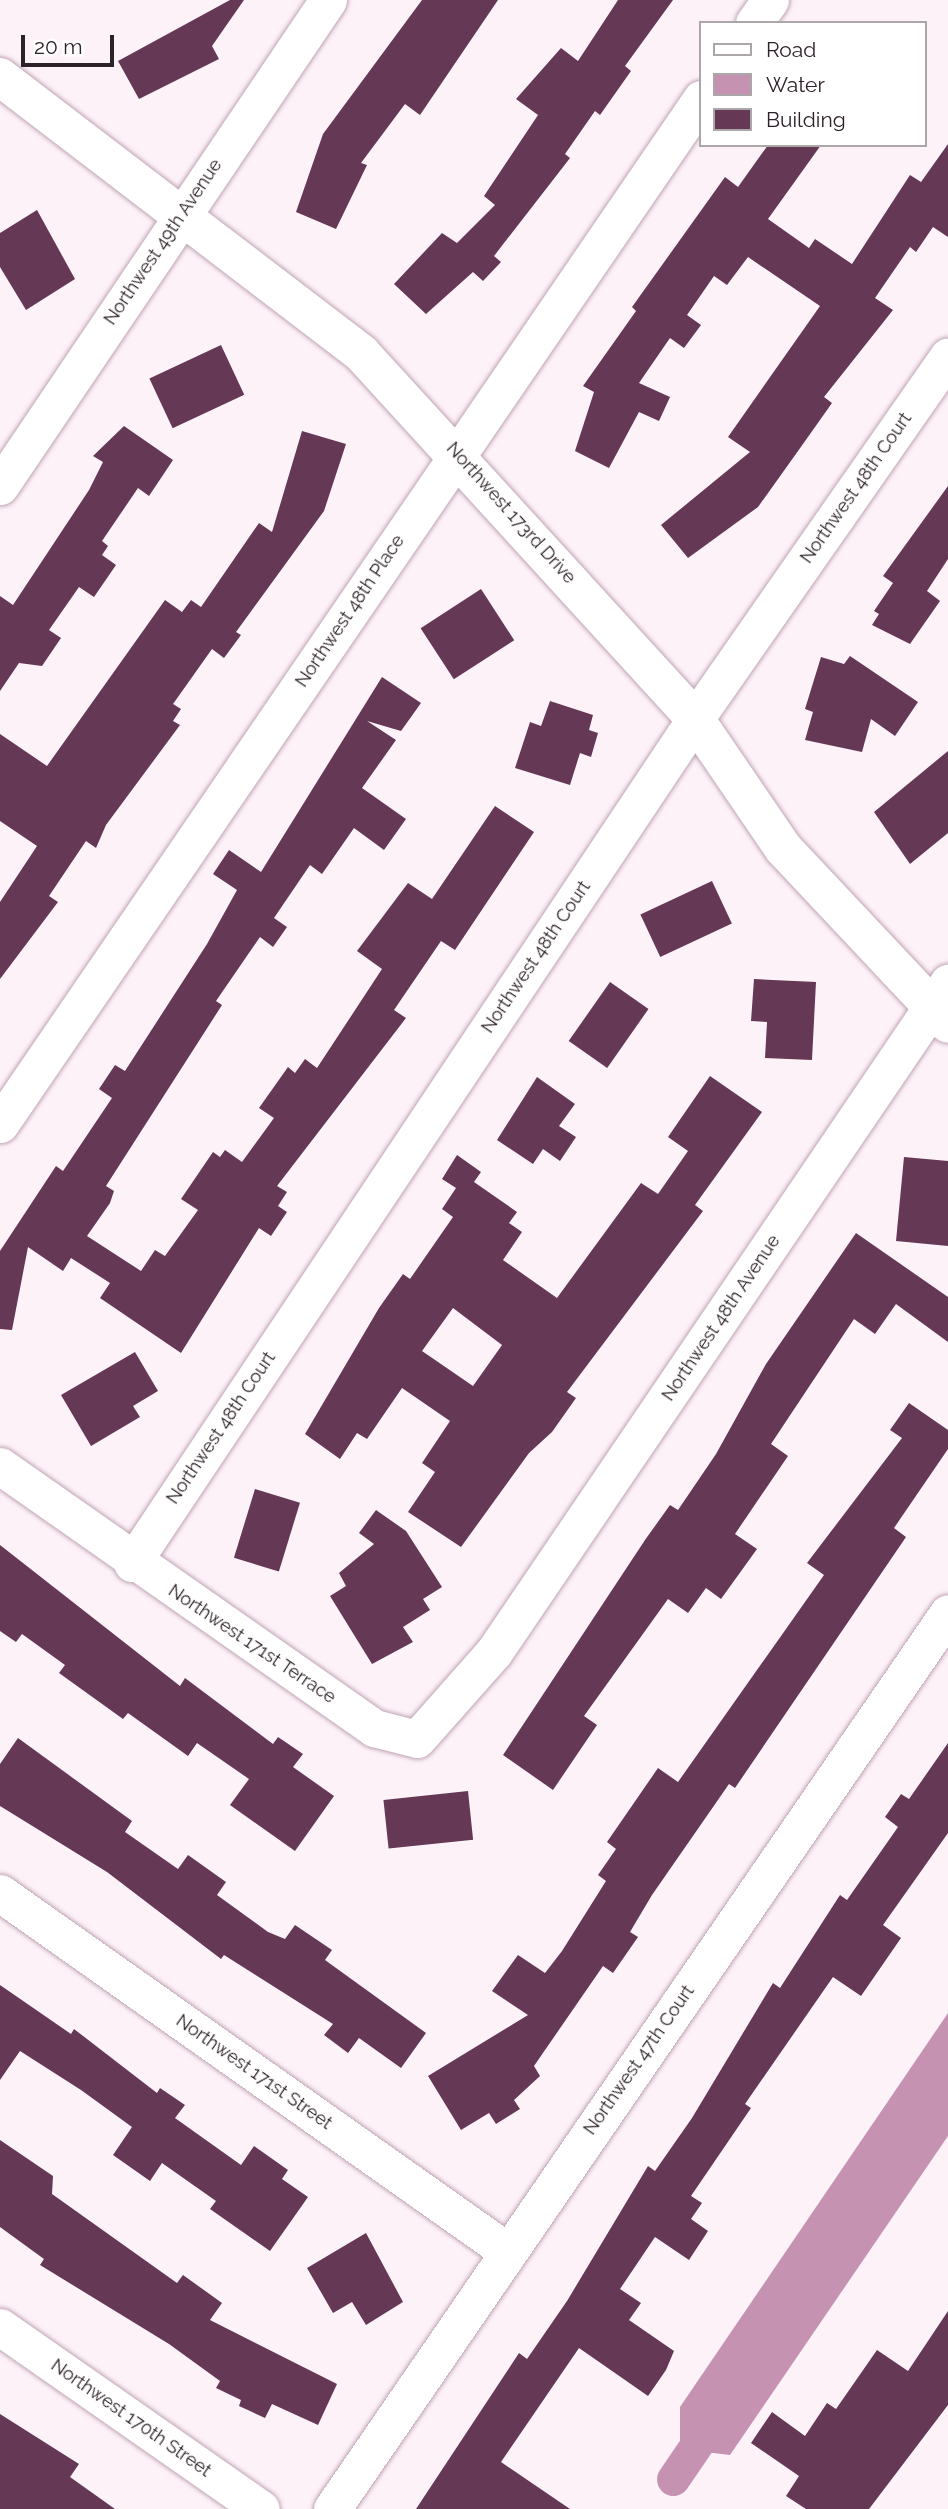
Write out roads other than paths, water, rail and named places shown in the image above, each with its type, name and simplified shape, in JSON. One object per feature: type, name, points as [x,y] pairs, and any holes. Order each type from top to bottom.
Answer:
[{"type":"street","name":"Northwest 49th Avenue","points":[[0,486],[181,214],[328,0]]},
{"type":"street","points":[[755,21],[770,0]]},
{"type":"street","name":"Northwest 173rd Drive","points":[[0,78],[362,354],[457,453],[695,719],[783,848],[942,1005]]},
{"type":"street","name":"Northwest 48th Place","points":[[0,1124],[699,102]]},
{"type":"street","name":"Northwest 48th Court","points":[[132,1563],[695,719],[948,356]]},
{"type":"street","name":"Northwest 48th Avenue","points":[[494,1652],[942,1005]]},
{"type":"street","name":"Northwest 171st Terrace","points":[[0,1466],[132,1563],[385,1731],[417,1739],[494,1652]]},
{"type":"street","name":"Northwest 47th Court","points":[[332,2509],[948,1613]]},
{"type":"street","name":"Northwest 171st Street","points":[[0,1893],[507,2251]]},
{"type":"street","name":"Northwest 170th Street","points":[[0,2327],[261,2509]]},
{"type":"water","points":[[948,2013],[948,2136],[730,2455],[680,2449],[680,2407]]},
{"type":"waterway","points":[[673,2479],[718,2413]]}]
